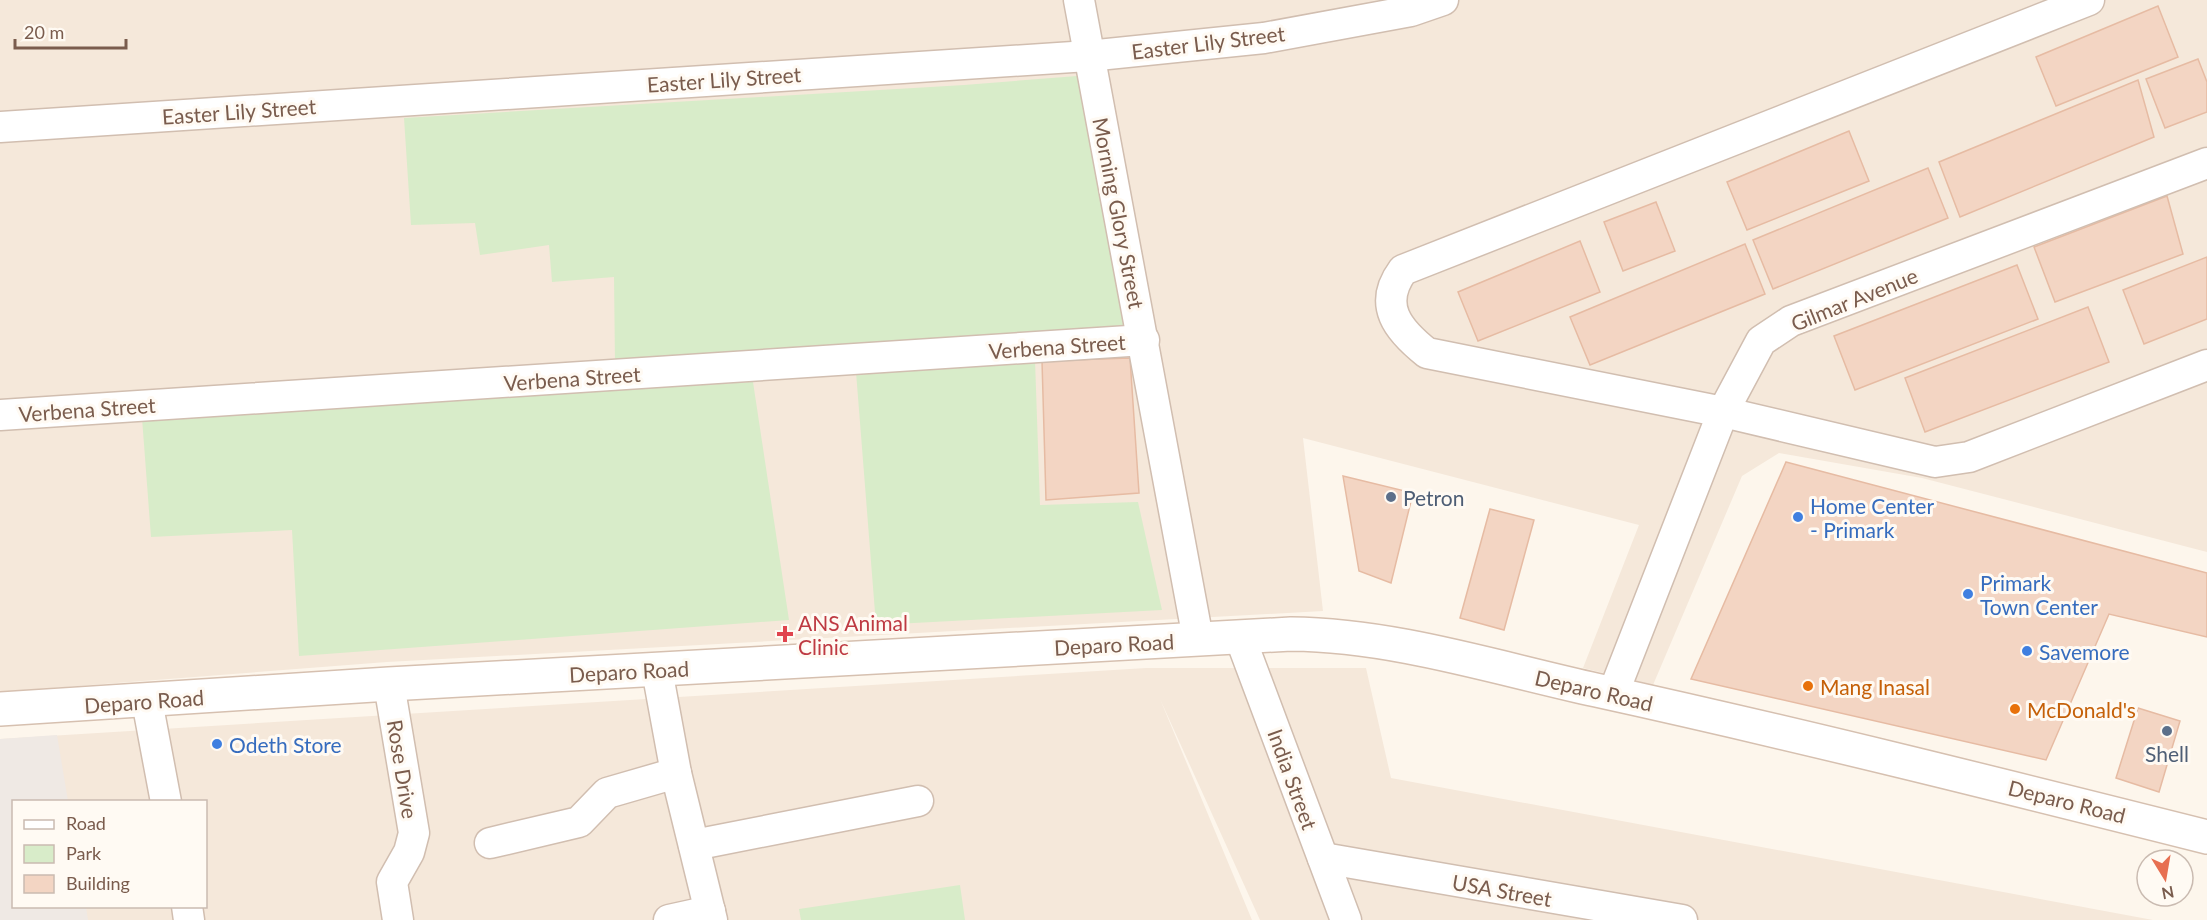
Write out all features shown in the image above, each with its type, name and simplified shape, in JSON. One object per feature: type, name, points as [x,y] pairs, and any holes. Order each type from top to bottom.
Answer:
[{"type":"main road","name":"Deparo Road","points":[[0,710],[389,684],[1291,634],[1359,638],[1613,694],[1880,754],[2207,837]]},
{"type":"street","name":"Morning Glory Street","points":[[1079,0],[1198,639]]},
{"type":"street","name":"Easter Lily Street","points":[[0,127],[1088,56],[1264,38],[1411,11],[1443,0]]},
{"type":"street","points":[[2089,0],[1403,270],[1392,285],[1390,303],[1404,335],[1427,353],[1723,412],[1935,462],[1969,457],[2207,365]]},
{"type":"street","name":"Gilmar Avenue","points":[[1613,694],[1723,412],[1761,341],[1791,321],[2207,163]]},
{"type":"street","name":"Verbena Street","points":[[0,415],[1144,340]]},
{"type":"street","name":"India Street","points":[[1240,637],[1346,920]]},
{"type":"street","points":[[657,670],[676,773],[711,915],[669,920]]},
{"type":"street","name":"Rose Drive","points":[[389,684],[414,832],[409,852],[392,882],[398,920]]},
{"type":"street","points":[[147,701],[166,800]]},
{"type":"street","points":[[490,843],[579,822],[607,793],[676,773]]},
{"type":"street","points":[[694,845],[918,801]]},
{"type":"street","name":"USA Street","points":[[1323,858],[1682,920]]},
{"type":"shaded area","points":[[0,0],[2207,0],[2207,552],[1922,478],[1779,453],[1742,476],[1653,685],[1583,668],[1639,525],[1303,438],[1323,611],[387,662],[0,692]]},
{"type":"shaded area","points":[[1146,668],[1366,668],[1391,778],[2153,920],[1260,920],[1160,699],[1252,920],[0,920],[0,739]]},
{"type":"shaded area","points":[[57,735],[68,800],[12,800],[12,908],[86,908],[88,920],[0,920],[0,739]]},
{"type":"green space","points":[[1077,76],[1127,327],[615,364],[614,277],[552,282],[549,245],[480,255],[475,223],[411,225],[404,118],[964,85]]},
{"type":"green space","points":[[1035,360],[1040,505],[1138,502],[1162,610],[876,625],[856,372]]},
{"type":"green space","points":[[753,382],[789,620],[299,656],[292,530],[151,537],[142,418]]},
{"type":"green space","points":[[960,885],[965,920],[801,920],[799,909]]},
{"type":"building","points":[[2158,6],[2178,57],[2056,106],[2036,57]]},
{"type":"building","points":[[2198,59],[2207,82],[2207,112],[2165,128],[2146,79]]},
{"type":"building","points":[[2138,80],[2154,137],[1960,217],[1939,162]]},
{"type":"building","points":[[1849,131],[1869,181],[1747,230],[1727,182]]},
{"type":"building","points":[[1928,168],[1948,218],[1773,289],[1753,240]]},
{"type":"building","points":[[2167,196],[2183,254],[2055,302],[2034,247]]},
{"type":"building","points":[[1656,202],[1675,251],[1623,271],[1604,222]]},
{"type":"building","points":[[1580,241],[1600,292],[1478,341],[1458,292]]},
{"type":"building","points":[[1745,244],[1765,294],[1590,365],[1570,317]]},
{"type":"building","points":[[2207,257],[2207,319],[2144,344],[2123,290]]},
{"type":"building","points":[[2017,265],[2038,319],[1855,390],[1834,336]]},
{"type":"building","points":[[2088,307],[2109,362],[1925,432],[1905,378]]},
{"type":"building","points":[[1130,358],[1139,493],[1046,500],[1042,361]]},
{"type":"building","name":"Primark Town Center","points":[[1786,462],[2207,573],[2207,637],[2109,614],[2046,760],[1691,679]]},
{"type":"building","points":[[1343,476],[1413,493],[1391,583],[1359,571]]},
{"type":"building","points":[[1490,509],[1534,520],[1504,630],[1460,618]]},
{"type":"building","points":[[2138,708],[2180,721],[2159,792],[2116,778]]},
{"type":"place","name":"Petron","points":[[1391,497]]},
{"type":"place","name":"Home Center - Primark","points":[[1798,517]]},
{"type":"place","name":"Primark Town Center","points":[[1968,594]]},
{"type":"place","name":"ANS Animal Clinic","points":[[785,634]]},
{"type":"place","name":"Savemore","points":[[2027,651]]},
{"type":"place","name":"Mang Inasal","points":[[1808,686]]},
{"type":"place","name":"McDonald's","points":[[2015,709]]},
{"type":"place","name":"Shell","points":[[2167,731]]},
{"type":"place","name":"Odeth Store","points":[[217,744]]}]
